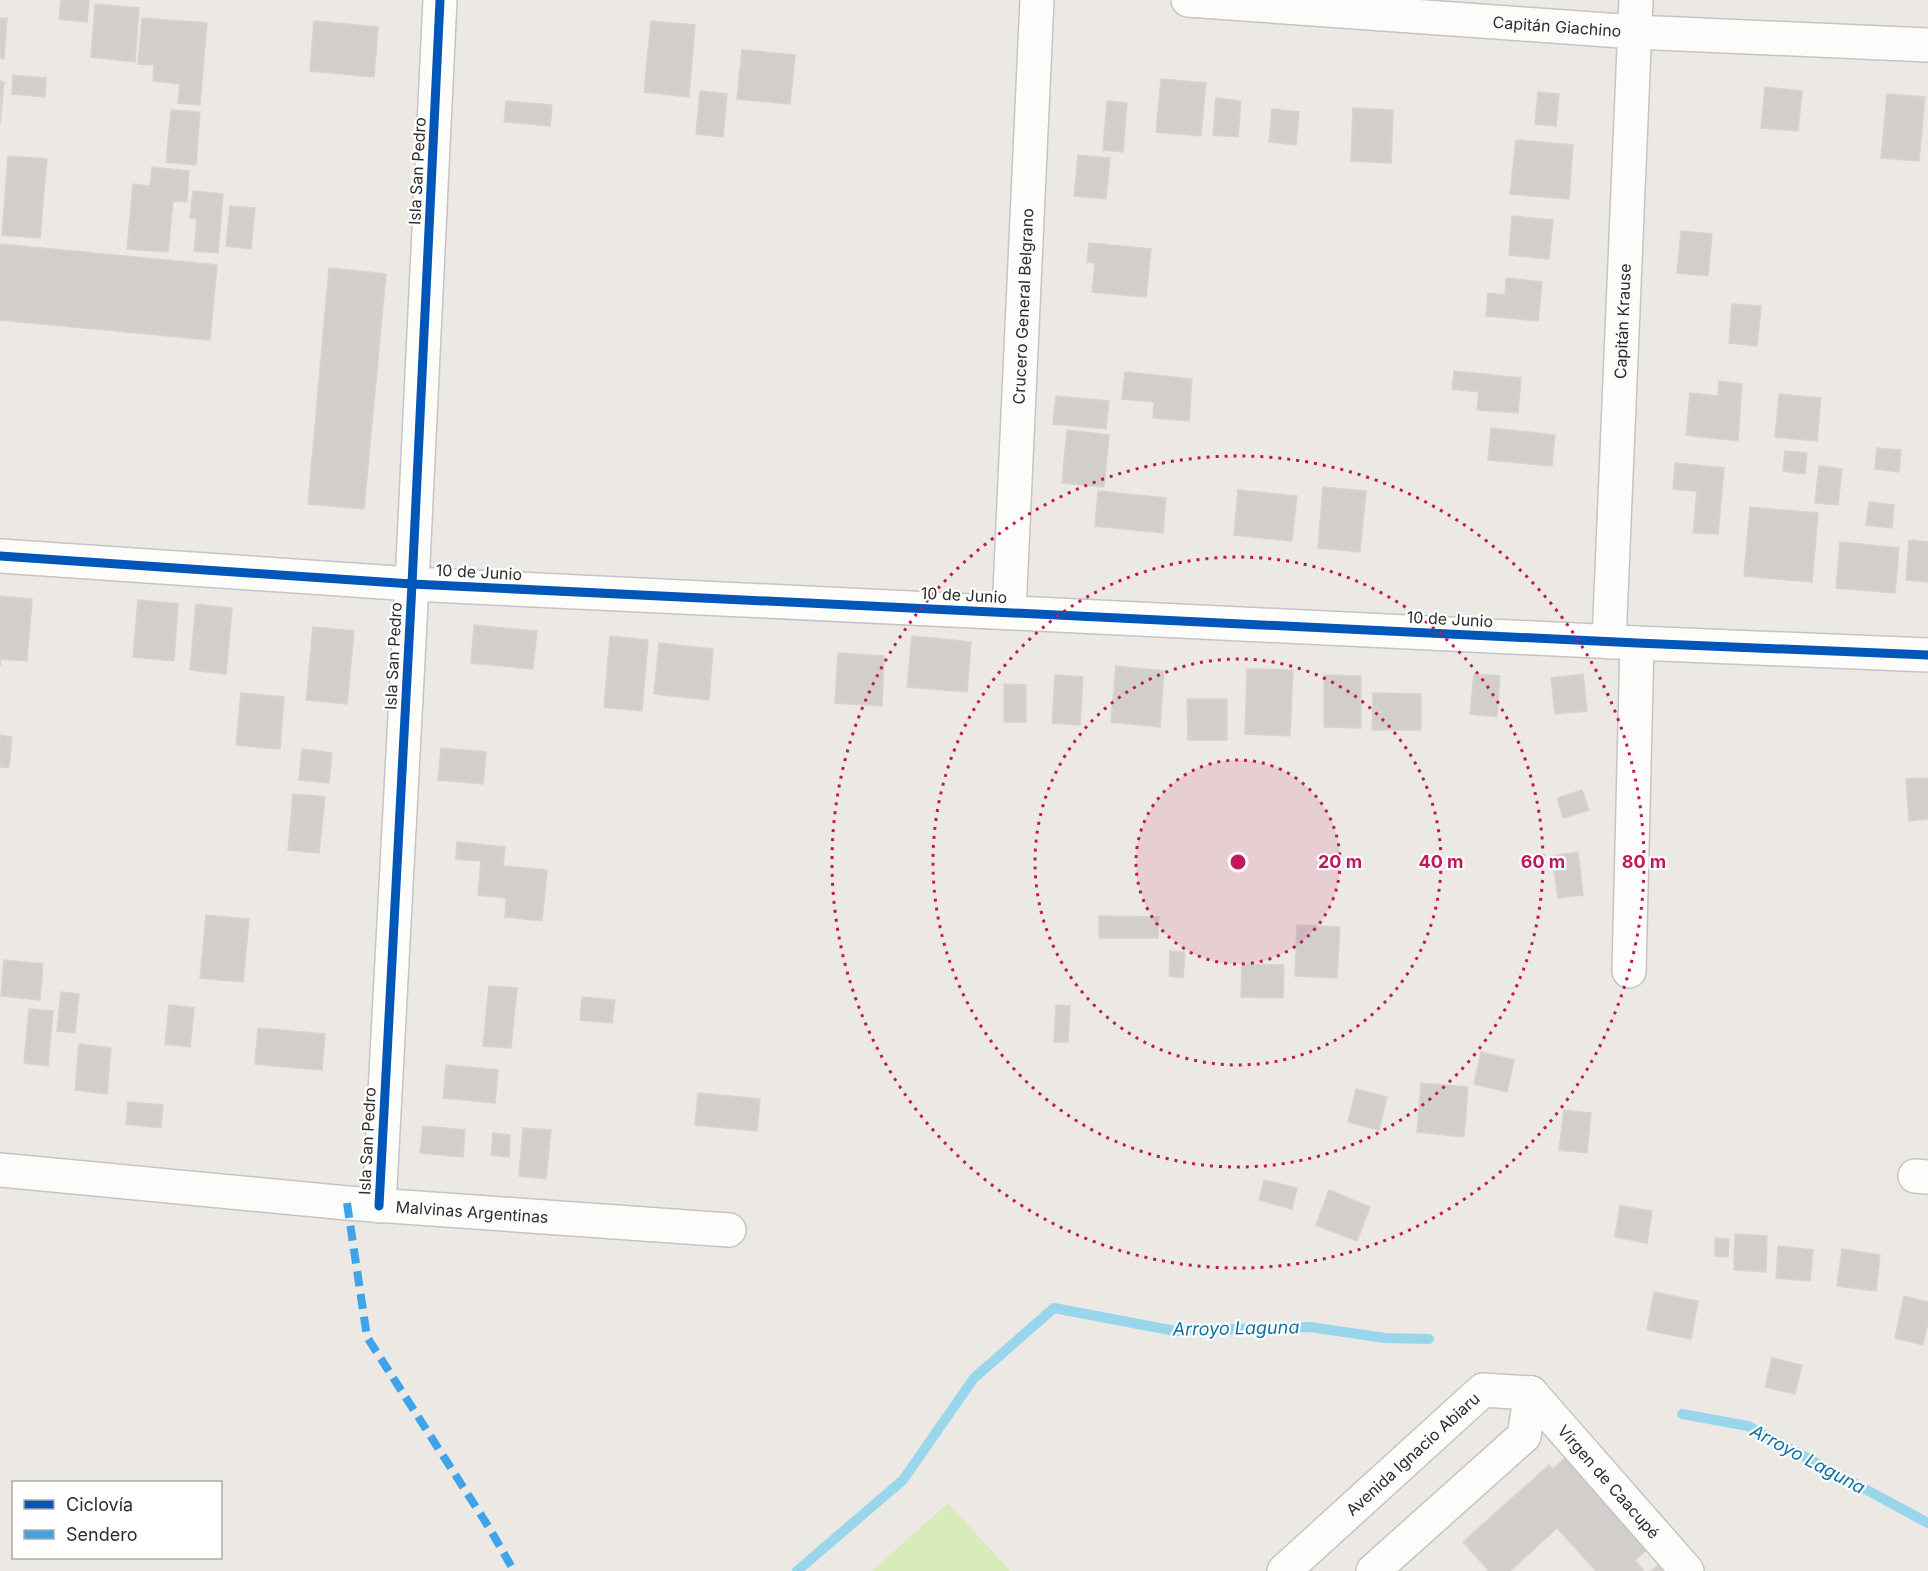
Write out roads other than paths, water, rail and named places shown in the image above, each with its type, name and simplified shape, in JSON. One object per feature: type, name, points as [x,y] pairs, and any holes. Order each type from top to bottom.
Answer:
[{"type":"street","name":"Isla San Pedro","points":[[379,1206],[440,0]]},
{"type":"street","name":"Crucero General Belgrano","points":[[1009,612],[1037,0]]},
{"type":"street","name":"Capitán Giachino","points":[[1188,0],[1635,32],[1928,45]]},
{"type":"street","name":"Capitán Krause","points":[[1629,971],[1623,643],[1636,0]]},
{"type":"street","name":"10 de Junio","points":[[0,556],[412,584],[1623,643],[1928,655]]},
{"type":"street","name":"Malvinas Argentinas","points":[[0,1170],[379,1206],[729,1230]]},
{"type":"street","name":"Avenida Ignacio Abiaru","points":[[1284,1571],[1483,1390],[1531,1393]]},
{"type":"street","points":[[1373,1571],[1524,1436],[1531,1393]]},
{"type":"street","name":"Vírgen de Caacupé","points":[[1531,1393],[1687,1571]]},
{"type":"waterway","name":"Arroyo Laguna","points":[[797,1571],[903,1480],[974,1378],[1054,1308],[1175,1331],[1310,1327],[1385,1338],[1429,1339]]},
{"type":"waterway","name":"Arroyo Laguna","points":[[1682,1414],[1748,1426],[1928,1523]]}]
